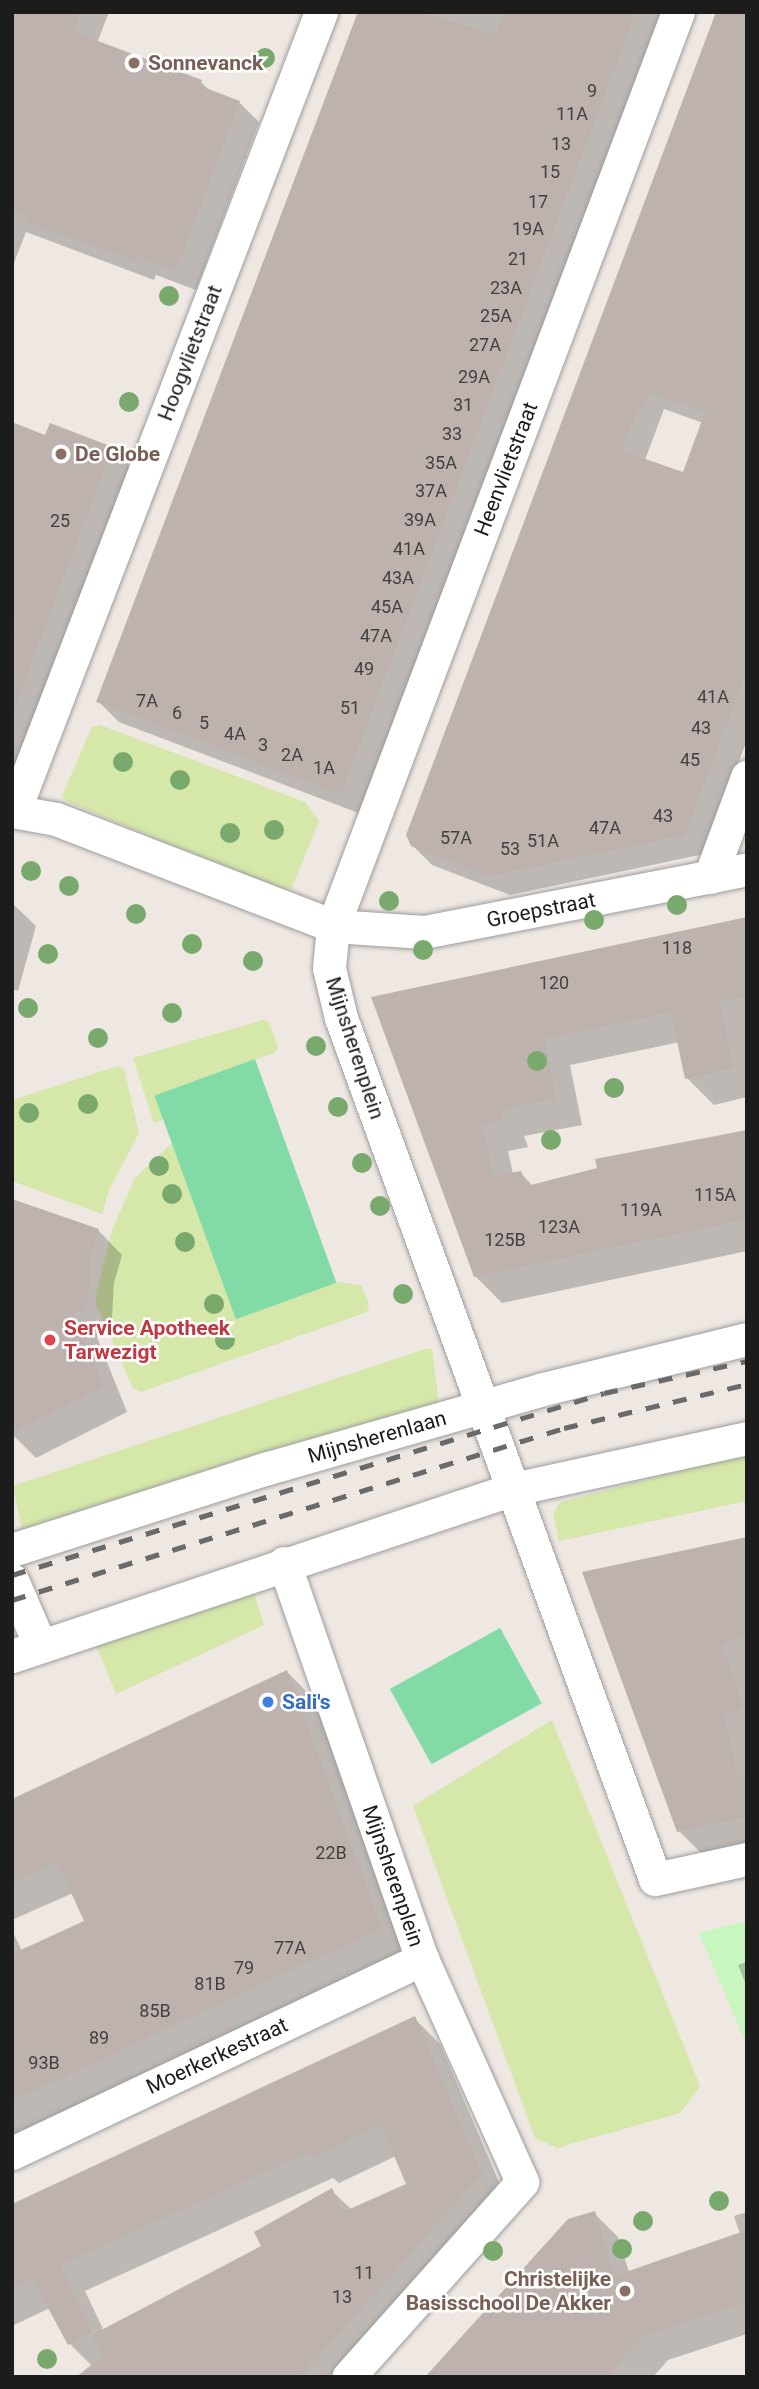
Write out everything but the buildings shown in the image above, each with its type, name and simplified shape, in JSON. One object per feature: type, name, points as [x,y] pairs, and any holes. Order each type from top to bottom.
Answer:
[{"type":"street","name":"Hoogvlietstraat","points":[[13,811],[320,12]]},
{"type":"street","name":"Heenvlietstraat","points":[[333,926],[678,12]]},
{"type":"street","points":[[710,877],[747,777]]},
{"type":"street","points":[[13,811],[56,819],[333,926]]},
{"type":"street","name":"Groepstraat","points":[[333,926],[424,932],[747,869]]},
{"type":"street","name":"Mijnsherenplein","points":[[333,926],[330,983],[513,1489]]},
{"type":"street","name":"Mijnsherenlaan","points":[[12,1550],[268,1468],[484,1407],[747,1339]]},
{"type":"street","points":[[12,1580],[26,1651],[513,1489],[747,1438]]},
{"type":"street","points":[[513,1489],[655,1879],[747,1859]]},
{"type":"street","name":"Mijnsherenplein","points":[[284,1563],[422,1959],[522,2182],[348,2377]]},
{"type":"street","name":"Moerkerkestraat","points":[[12,2153],[422,1959]]},
{"type":"green space","points":[[100,725],[305,802],[319,821],[292,888],[280,890],[66,801],[62,796],[92,727]]},
{"type":"green space","points":[[263,1020],[269,1022],[278,1048],[274,1053],[155,1095],[164,1119],[154,1123],[133,1058]]},
{"type":"green space","points":[[255,1059],[336,1283],[236,1319],[154,1096]]},
{"type":"green space","points":[[118,1066],[124,1069],[139,1133],[109,1190],[102,1214],[12,1181],[12,1100]]},
{"type":"green space","points":[[172,1143],[236,1319],[337,1282],[361,1285],[369,1304],[367,1312],[141,1392],[133,1388],[96,1305],[96,1294],[112,1230],[135,1178]]},
{"type":"green space","points":[[425,1349],[432,1349],[439,1403],[243,1458],[22,1530],[13,1486]]},
{"type":"green space","points":[[747,1454],[747,1501],[559,1541],[553,1514],[560,1502]]},
{"type":"green space","points":[[251,1583],[264,1625],[116,1694],[95,1642]]},
{"type":"green space","points":[[500,1628],[542,1703],[431,1764],[390,1689]]},
{"type":"green space","points":[[552,1720],[700,2086],[680,2113],[557,2148],[535,2138],[413,1806]]},
{"type":"green space","points":[[747,1921],[747,2046],[699,1933]]},
{"type":"railway","points":[[12,1575],[604,1393],[747,1361]]},
{"type":"railway","points":[[12,1600],[564,1428],[747,1384]]},
{"type":"place","name":"Sonnevanck","points":[[134,63]]},
{"type":"place","name":"De Globe","points":[[61,454]]},
{"type":"place","name":"Service Apotheek Tarwezigt","points":[[50,1340]]},
{"type":"place","name":"Sali's","points":[[268,1702]]},
{"type":"place","name":"Christelijke Basisschool De Akker","points":[[625,2291]]}]
